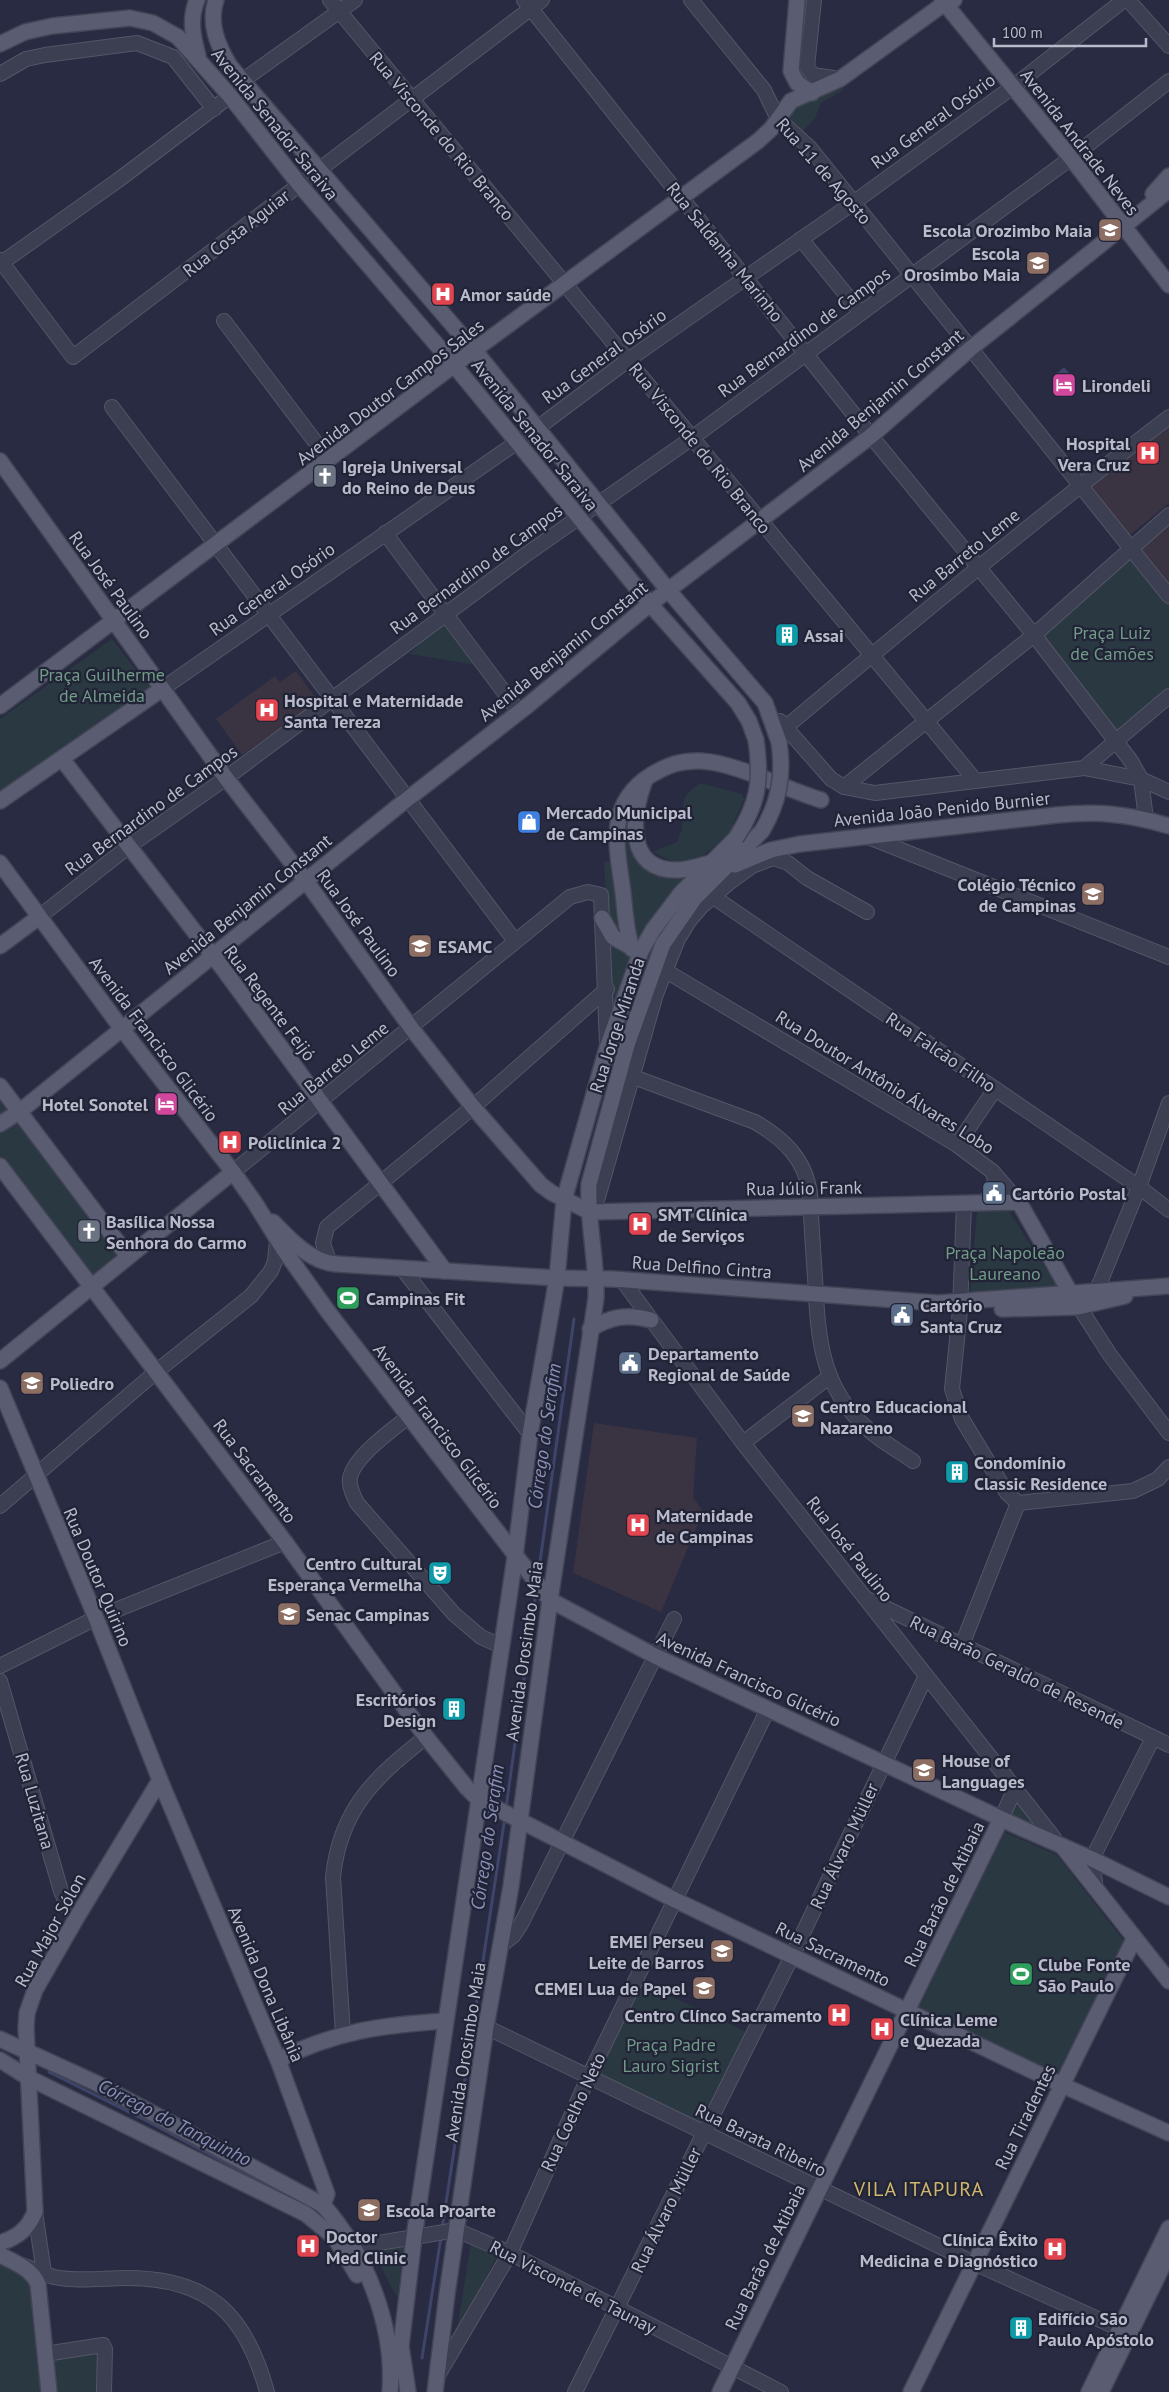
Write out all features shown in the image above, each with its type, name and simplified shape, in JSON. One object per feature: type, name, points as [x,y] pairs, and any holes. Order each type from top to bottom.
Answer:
[{"type":"main road","points":[[197,0],[193,11],[192,26],[199,60]]},
{"type":"main road","name":"Avenida Senador Saraiva","points":[[216,0],[212,18],[215,36],[230,66],[475,351],[536,429],[598,502],[668,590],[765,703],[779,742],[781,774],[778,796],[772,813],[762,831],[723,872]]},
{"type":"main road","points":[[797,0],[790,71],[798,83],[812,93]]},
{"type":"main road","name":"Avenida Doutor Campos Sales","points":[[0,706],[454,365],[758,141],[791,101],[840,79],[947,1]]},
{"type":"main road","name":"Avenida Andrade Neves","points":[[947,1],[1072,158],[1122,226],[1169,285]]},
{"type":"main road","name":"Avenida Senador Saraiva","points":[[0,44],[26,32],[52,26],[130,18],[153,23],[167,30],[199,60],[300,184],[454,365],[650,604],[738,703],[749,721],[756,740],[759,763],[757,794],[749,817],[736,838]]},
{"type":"main road","name":"Avenida Benjamin Constant","points":[[1148,204],[1153,193],[1169,176]]},
{"type":"main road","name":"Avenida Benjamin Constant","points":[[0,1124],[19,1112],[408,799],[520,712],[650,604],[871,436],[970,349],[1148,204],[1169,190]]},
{"type":"main road","name":"Rua José Paulino","points":[[0,461],[226,778],[306,881],[412,1028],[473,1107],[541,1185],[564,1200],[590,1211]]},
{"type":"main road","name":"Rua General Osório","points":[[0,801],[162,689]]},
{"type":"main road","name":"Rua Regente Feijó","points":[[62,759],[213,957],[382,1183],[445,1271]]},
{"type":"main road","points":[[636,950],[617,856],[617,830],[618,819],[627,798],[645,779],[672,763],[703,761],[726,766],[821,800]]},
{"type":"main road","points":[[645,779],[634,820],[637,845],[644,856],[653,863],[677,870],[711,863]]},
{"type":"main road","name":"Avenida João Penido Burnier","points":[[723,872],[746,859],[771,850],[865,836],[1091,812],[1116,813],[1169,826]]},
{"type":"main road","name":"Rua Jorge Miranda","points":[[564,1200],[636,950],[667,909],[736,838]]},
{"type":"main road","name":"Avenida Francisco Glicério","points":[[0,863],[122,1029],[233,1172],[255,1203],[277,1240],[329,1313],[518,1562],[545,1594],[655,1656],[1001,1819],[1057,1842],[1169,1898]]},
{"type":"main road","name":"Rua Jorge Miranda","points":[[590,1211],[589,1184],[596,1156],[627,1045],[663,944],[695,898],[723,872]]},
{"type":"main road","name":"Rua Bernardino de Campos","points":[[0,946],[39,918]]},
{"type":"main road","points":[[602,918],[613,937],[636,950],[656,948],[663,944]]},
{"type":"main road","points":[[0,1086],[128,1256]]},
{"type":"main road","name":"Rua Sacramento","points":[[0,1166],[285,1542],[426,1737],[467,1788],[481,1801],[675,1900],[1062,2085],[1169,2133]]},
{"type":"main road","name":"Rua Barreto Leme","points":[[0,1361],[233,1172]]},
{"type":"main road","name":"Avenida Orosimbo Maia","points":[[407,2389],[401,2359],[402,2335],[420,2235],[445,2021],[481,1801],[501,1646],[518,1562],[530,1434],[557,1278],[564,1200]]},
{"type":"main road","name":"Rua Júlio Frank","points":[[590,1211],[1019,1202]]},
{"type":"main road","name":"Rua Doutor Antônio Álvares Lobo","points":[[1019,1202],[1075,1300]]},
{"type":"main road","name":"Rua Delfino Cintra","points":[[255,1203],[294,1244],[330,1264],[557,1278],[622,1280],[960,1306],[1075,1300],[1097,1290],[1169,1286]]},
{"type":"main road","name":"Avenida Orosimbo Maia","points":[[436,2384],[452,2231],[500,1946],[545,1594],[590,1329],[596,1279],[590,1211]]},
{"type":"main road","points":[[1075,1300],[1169,1286]]},
{"type":"main road","points":[[590,1329],[611,1318],[621,1316],[651,1320]]},
{"type":"main road","name":"Rua Doutor Quirino","points":[[0,1388],[96,1618],[160,1780]]},
{"type":"main road","name":"Rua Major Sólon","points":[[36,2212],[26,2027],[30,2003],[77,1917],[160,1780]]},
{"type":"main road","name":"Avenida Dona Libânia","points":[[160,1780],[278,2060],[327,2194],[321,2204]]},
{"type":"main road","name":"Rua Barão de Atibaia","points":[[720,2392],[1001,1819]]},
{"type":"main road","name":"Rua José Paulino","points":[[1057,1842],[1169,1981]]},
{"type":"main road","name":"Rua Tiradentes","points":[[911,2392],[1134,1939]]},
{"type":"main road","points":[[278,2060],[308,2046],[343,2034],[388,2026],[445,2021]]},
{"type":"main road","points":[[0,2039],[96,2083],[321,2204],[343,2227],[355,2247],[387,2332],[391,2358],[390,2390]]},
{"type":"main road","points":[[0,2060],[29,2078],[306,2214],[322,2225],[342,2247],[356,2272],[381,2338],[390,2390]]},
{"type":"main road","points":[[0,2243],[18,2236],[30,2225],[36,2212]]},
{"type":"main road","points":[[1101,2392],[1169,2228]]},
{"type":"main road","points":[[1089,2392],[1169,2253]]},
{"type":"main road","points":[[0,2255],[19,2264],[32,2274],[38,2284],[49,2392]]},
{"type":"street","name":"Rua Visconde do Rio Branco","points":[[330,0],[566,284],[925,722],[975,780]]},
{"type":"street","points":[[242,81],[355,0]]},
{"type":"street","name":"Rua Costa Aguiar","points":[[1,262],[74,357],[412,100],[527,4],[542,0]]},
{"type":"street","name":"Rua 11 de Agosto","points":[[691,0],[764,90],[778,119],[810,148],[1079,486],[1132,547],[1169,596]]},
{"type":"street","points":[[814,0],[807,67],[813,76],[840,79]]},
{"type":"street","name":"Rua General Osório","points":[[162,689],[536,429],[628,360],[853,203],[1014,86],[1124,0]]},
{"type":"street","points":[[1128,0],[1169,46]]},
{"type":"street","name":"Rua Saldanha Marinho","points":[[527,4],[871,436],[1034,634],[1115,740],[1142,779],[1146,819]]},
{"type":"street","points":[[0,74],[26,59],[45,54],[137,43],[176,59],[214,109]]},
{"type":"street","name":"Rua Bernardino de Campos","points":[[39,918],[128,847],[226,778],[598,502],[692,438],[1072,158],[1169,81]]},
{"type":"street","points":[[1,262],[230,96]]},
{"type":"street","points":[[801,239],[861,313]]},
{"type":"street","points":[[224,321],[329,460]]},
{"type":"street","points":[[112,408],[516,941]]},
{"type":"street","name":"Rua Barreto Leme","points":[[786,727],[979,566],[1169,417]]},
{"type":"street","points":[[844,787],[1034,634],[1169,515]]},
{"type":"street","points":[[384,533],[520,712]]},
{"type":"street","points":[[1084,768],[1169,696]]},
{"type":"street","points":[[765,703],[832,779],[844,787],[875,793],[1084,768],[1142,779],[1169,792]]},
{"type":"street","points":[[865,836],[1169,957]]},
{"type":"street","name":"Rua Jorge Miranda","points":[[590,1211],[598,1197],[631,1076],[656,994],[678,939],[689,920],[712,896],[752,866],[766,860],[781,859],[813,882],[867,912]]},
{"type":"street","name":"Rua Barreto Leme","points":[[233,1172],[412,1028],[570,897],[588,892],[601,895]]},
{"type":"street","name":"Rua Jorge Miranda","points":[[601,895],[608,1048]]},
{"type":"street","name":"Rua Falcão Filho","points":[[712,896],[1139,1187],[1169,1210]]},
{"type":"street","name":"Rua Doutor Antônio Álvares Lobo","points":[[666,971],[957,1145],[993,1172],[1019,1202]]},
{"type":"street","points":[[330,1264],[323,1243],[327,1227],[473,1107],[606,989]]},
{"type":"street","points":[[631,1076],[755,1122],[774,1133],[788,1145],[799,1160],[808,1180],[819,1340],[829,1377],[850,1410],[869,1430],[913,1461]]},
{"type":"street","points":[[957,1145],[995,1089]]},
{"type":"street","points":[[1097,1290],[1139,1187],[1169,1103]]},
{"type":"street","points":[[980,1203],[993,1194],[995,1181],[993,1172]]},
{"type":"street","points":[[964,1204],[960,1306],[953,1379],[955,1403],[962,1419],[1007,1493],[1018,1503],[1133,1491],[1158,1479],[1169,1467]]},
{"type":"street","points":[[0,1506],[156,1371],[251,1296],[265,1282],[275,1261],[277,1240]]},
{"type":"street","points":[[402,1268],[530,1434]]},
{"type":"street","name":"Rua José Paulino","points":[[622,1280],[742,1443],[1057,1842]]},
{"type":"street","name":"Rua Doutor Antônio Álvares Lobo","points":[[1075,1300],[1110,1355],[1169,1433]]},
{"type":"street","points":[[742,1443],[829,1377]]},
{"type":"street","points":[[408,1417],[368,1452],[353,1468],[349,1483],[353,1494],[357,1502],[454,1614],[481,1636],[501,1646]]},
{"type":"street","points":[[962,1645],[1018,1503]]},
{"type":"street","points":[[0,1666],[96,1618],[285,1542]]},
{"type":"street","name":"Rua Barão Geraldo de Resende","points":[[864,1598],[1169,1746]]},
{"type":"street","points":[[500,1946],[513,1936],[521,1924],[674,1620]]},
{"type":"street","points":[[904,1649],[906,1637],[922,1626]]},
{"type":"street","name":"Rua Álvaro Müller","points":[[575,2392],[792,1956],[926,1676]]},
{"type":"street","name":"Rua Luzitana","points":[[0,1681],[61,1891],[69,1910],[77,1917]]},
{"type":"street","name":"Rua Coelho Neto","points":[[436,2384],[510,2252],[588,2078],[768,1709]]},
{"type":"street","points":[[343,2034],[333,1877],[335,1852],[342,1833],[363,1793],[392,1764],[426,1737]]},
{"type":"street","points":[[1096,1890],[1092,1859],[1153,1738]]},
{"type":"street","name":"Rua Barão de Atibaia","points":[[1001,1819],[1016,1789]]},
{"type":"street","name":"Rua Barata Ribeiro","points":[[486,2027],[588,2078],[974,2263],[1125,2332]]},
{"type":"street","name":"Rua Major Sólon","points":[[36,2212],[43,2268]]},
{"type":"street","points":[[355,2247],[452,2231]]},
{"type":"street","name":"Rua Visconde de Taunay","points":[[452,2231],[510,2252],[731,2368],[781,2392]]},
{"type":"street","points":[[19,2264],[43,2268],[65,2278],[158,2280],[182,2285],[207,2296],[237,2322],[246,2336],[254,2351],[267,2392]]},
{"type":"street","points":[[45,2354],[103,2346],[105,2349],[104,2392]]},
{"type":"shaded area","name":"Hospital Vera Cruz","points":[[1169,421],[1169,503],[1126,538],[1087,484]]},
{"type":"shaded area","points":[[1169,520],[1169,586],[1139,549]]},
{"type":"shaded area","name":"Hospital e Maternidade Santa Tereza","points":[[296,671],[318,701],[242,755],[216,719],[275,676],[280,682]]},
{"type":"shaded area","name":"Maternidade de Campinas","points":[[594,1423],[697,1438],[693,1497],[703,1512],[661,1612],[573,1573]]},
{"type":"green space","points":[[847,88],[821,103],[815,118],[803,131],[791,120],[788,114],[795,99]]},
{"type":"green space","name":"Praça Luiz de Camões","points":[[1130,554],[1169,595],[1169,693],[1115,734],[1034,635]]},
{"type":"green space","points":[[445,620],[477,665],[409,654]]},
{"type":"green space","name":"Praça Guilherme de Almeida","points":[[112,639],[150,688],[0,792],[0,719]]},
{"type":"green space","points":[[700,783],[742,794],[744,799],[730,832],[701,858],[676,863],[652,852],[677,842],[682,829],[685,799],[692,789]]},
{"type":"green space","points":[[633,798],[627,821],[636,855],[671,875],[686,877],[661,904],[638,943],[621,844],[624,814]]},
{"type":"green space","points":[[613,861],[633,954],[613,1016],[604,862]]},
{"type":"green space","points":[[0,1084],[128,1256],[94,1286],[0,1163]]},
{"type":"green space","name":"Praça Napoleão Laureano","points":[[977,1211],[1009,1211],[1061,1292],[970,1295]]},
{"type":"green space","points":[[1018,1802],[1040,1830],[1011,1815]]},
{"type":"green space","name":"Clube Fonte São Paulo","points":[[1004,1832],[1057,1855],[1124,1941],[1060,2075],[919,2007]]},
{"type":"green space","name":"Praça Padre Lauro Sigrist","points":[[643,1983],[747,2032],[701,2125],[596,2077]]},
{"type":"green space","points":[[405,2242],[397,2298],[372,2249]]},
{"type":"green space","points":[[471,2243],[497,2256],[456,2335]]},
{"type":"green space","points":[[0,2263],[32,2283],[43,2392],[0,2392]]},
{"type":"green space","points":[[107,2344],[106,2392],[49,2392],[45,2354]]},
{"type":"water","points":[[1064,367],[1076,381],[1067,389],[1055,375]]},
{"type":"waterway","name":"Córrego do Serafim","points":[[538,1576],[574,1319]]},
{"type":"waterway","name":"Córrego do Serafim","points":[[506,1808],[536,1592]]},
{"type":"waterway","name":"Córrego do Serafim","points":[[442,2229],[505,1817]]},
{"type":"waterway","name":"Córrego do Tanquinho","points":[[49,2072],[145,2120],[288,2196]]},
{"type":"waterway","name":"Córrego do Serafim","points":[[422,2358],[441,2237]]},
{"type":"place","name":"Escola Orozimbo Maia","points":[[1110,230]]},
{"type":"place","name":"Escola Orosimbo Maia","points":[[1038,263]]},
{"type":"place","name":"Amor saúde","points":[[443,294]]},
{"type":"place","name":"Lirondeli","points":[[1064,385]]},
{"type":"place","name":"Hospital Vera Cruz","points":[[1148,453]]},
{"type":"place","name":"Igreja Universal do Reino de Deus","points":[[325,476]]},
{"type":"place","name":"Assai","points":[[787,635]]},
{"type":"place","name":"Hospital e Maternidade Santa Tereza","points":[[267,710]]},
{"type":"place","name":"Mercado Municipal de Campinas","points":[[529,822]]},
{"type":"place","name":"Colégio Técnico de Campinas","points":[[1093,894]]},
{"type":"place","name":"ESAMC","points":[[420,946]]},
{"type":"place","name":"Hotel Sonotel","points":[[166,1104]]},
{"type":"place","name":"Policlínica 2","points":[[230,1142]]},
{"type":"place","name":"Cartório Postal","points":[[994,1193]]},
{"type":"place","name":"SMT Clínica de Serviços","points":[[640,1224]]},
{"type":"place","name":"Basílica Nossa Senhora do Carmo","points":[[89,1231]]},
{"type":"place","name":"Campinas Fit","points":[[348,1298]]},
{"type":"place","name":"Cartório Santa Cruz","points":[[902,1315]]},
{"type":"place","name":"Departamento Regional de Saúde","points":[[630,1363]]},
{"type":"place","name":"Poliedro","points":[[32,1383]]},
{"type":"place","name":"Centro Educacional Nazareno","points":[[803,1416]]},
{"type":"place","name":"Condomínio Classic Residence","points":[[957,1472]]},
{"type":"place","name":"Maternidade de Campinas","points":[[638,1525]]},
{"type":"place","name":"Centro Cultural Esperança Vermelha","points":[[440,1573]]},
{"type":"place","name":"Senac Campinas","points":[[289,1614]]},
{"type":"place","name":"Escritórios Design","points":[[454,1709]]},
{"type":"place","name":"House of Languages","points":[[924,1770]]},
{"type":"place","name":"EMEI Perseu Leite de Barros","points":[[722,1951]]},
{"type":"place","name":"Clube Fonte São Paulo","points":[[1021,1974]]},
{"type":"place","name":"CEMEI Lua de Papel","points":[[704,1988]]},
{"type":"place","name":"Centro Clínco Sacramento","points":[[839,2015]]},
{"type":"place","name":"Clínica Leme e Quezada","points":[[882,2029]]},
{"type":"place","name":"Escola Proarte","points":[[369,2210]]},
{"type":"place","name":"Doctor Med Clinic","points":[[308,2246]]},
{"type":"place","name":"Clínica Êxito Medicina e Diagnóstico","points":[[1055,2249]]},
{"type":"place","name":"Edifício São Paulo Apóstolo","points":[[1021,2328]]},
{"type":"district","name":"VILA ITAPURA","points":[[919,2189]]}]
